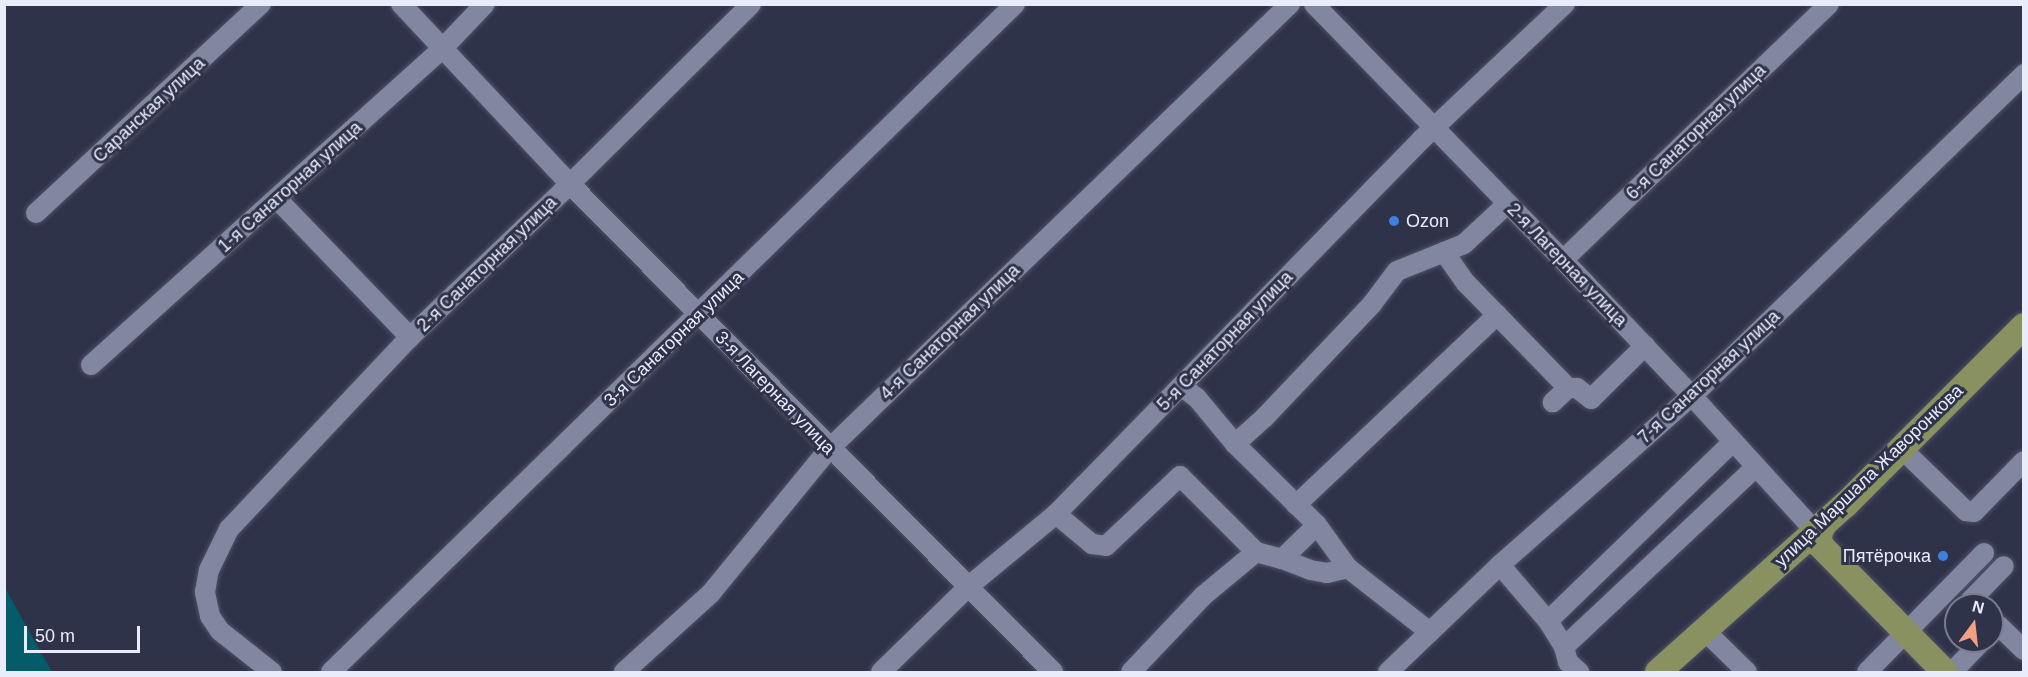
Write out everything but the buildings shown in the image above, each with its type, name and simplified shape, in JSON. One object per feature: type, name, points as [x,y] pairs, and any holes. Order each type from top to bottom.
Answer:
[{"type":"main road","name":"улица Маршала Жаворонкова","points":[[1658,672],[1704,630],[1838,520],[1845,505],[2024,326]]},
{"type":"main road","name":"2-я Лагерная улица","points":[[1824,533],[1909,627],[1954,671]]},
{"type":"street","name":"Саранская улица","points":[[36,213],[261,4]]},
{"type":"street","name":"3-я Лагерная улица","points":[[401,4],[570,184],[829,449],[1053,672]]},
{"type":"street","name":"1-я Санаторная улица","points":[[91,365],[278,200],[442,49],[485,4]]},
{"type":"street","name":"2-я Санаторная улица","points":[[272,672],[220,631],[210,616],[205,592],[209,570],[229,529],[410,337],[570,184],[750,4]]},
{"type":"street","name":"3-я Санаторная улица","points":[[331,672],[699,316],[1015,4]]},
{"type":"street","name":"4-я Санаторная улица","points":[[624,672],[711,593],[829,449],[1290,4]]},
{"type":"street","name":"2-я Лагерная улица","points":[[1314,4],[1563,260],[1756,467],[1824,533]]},
{"type":"street","name":"5-я Санаторная улица","points":[[881,672],[969,586],[1056,514],[1433,128],[1565,4]]},
{"type":"street","name":"6-я Санаторная улица","points":[[1563,260],[1829,4]]},
{"type":"street","name":"7-я Санаторная улица","points":[[1388,672],[1500,565],[1692,396],[2024,74]]},
{"type":"street","points":[[278,200],[410,337]]},
{"type":"street","points":[[1235,444],[1264,418],[1356,320],[1397,272],[1464,244],[1507,204]]},
{"type":"street","points":[[1444,252],[1466,283],[1568,388]]},
{"type":"street","points":[[1296,504],[1497,315]]},
{"type":"street","points":[[1553,402],[1568,388],[1577,388],[1591,399],[1645,346]]},
{"type":"street","points":[[1181,386],[1197,398],[1235,444],[1317,525],[1348,568],[1430,632]]},
{"type":"street","points":[[1548,621],[1733,442]]},
{"type":"street","points":[[1901,448],[1966,511],[1974,512],[2024,461]]},
{"type":"street","points":[[1564,647],[1756,467]]},
{"type":"street","points":[[1056,514],[1092,544],[1106,546],[1180,476],[1256,552],[1310,570],[1327,573],[1348,568]]},
{"type":"street","points":[[1282,559],[1317,525]]},
{"type":"street","points":[[1131,672],[1204,595],[1256,552]]},
{"type":"street","points":[[1867,672],[1984,553]]},
{"type":"street","points":[[1500,565],[1548,621],[1564,647],[1568,663],[1579,672]]},
{"type":"street","points":[[1978,593],[2004,566]]},
{"type":"street","points":[[1704,630],[1747,672]]},
{"type":"street","points":[[2004,633],[2024,650]]},
{"type":"street","points":[[1954,671],[1971,653]]},
{"type":"shaded area","points":[[5,588],[52,672],[5,672]]},
{"type":"place","name":"Ozon","points":[[1394,221]]},
{"type":"place","name":"Пятёрочка","points":[[1943,556]]}]
